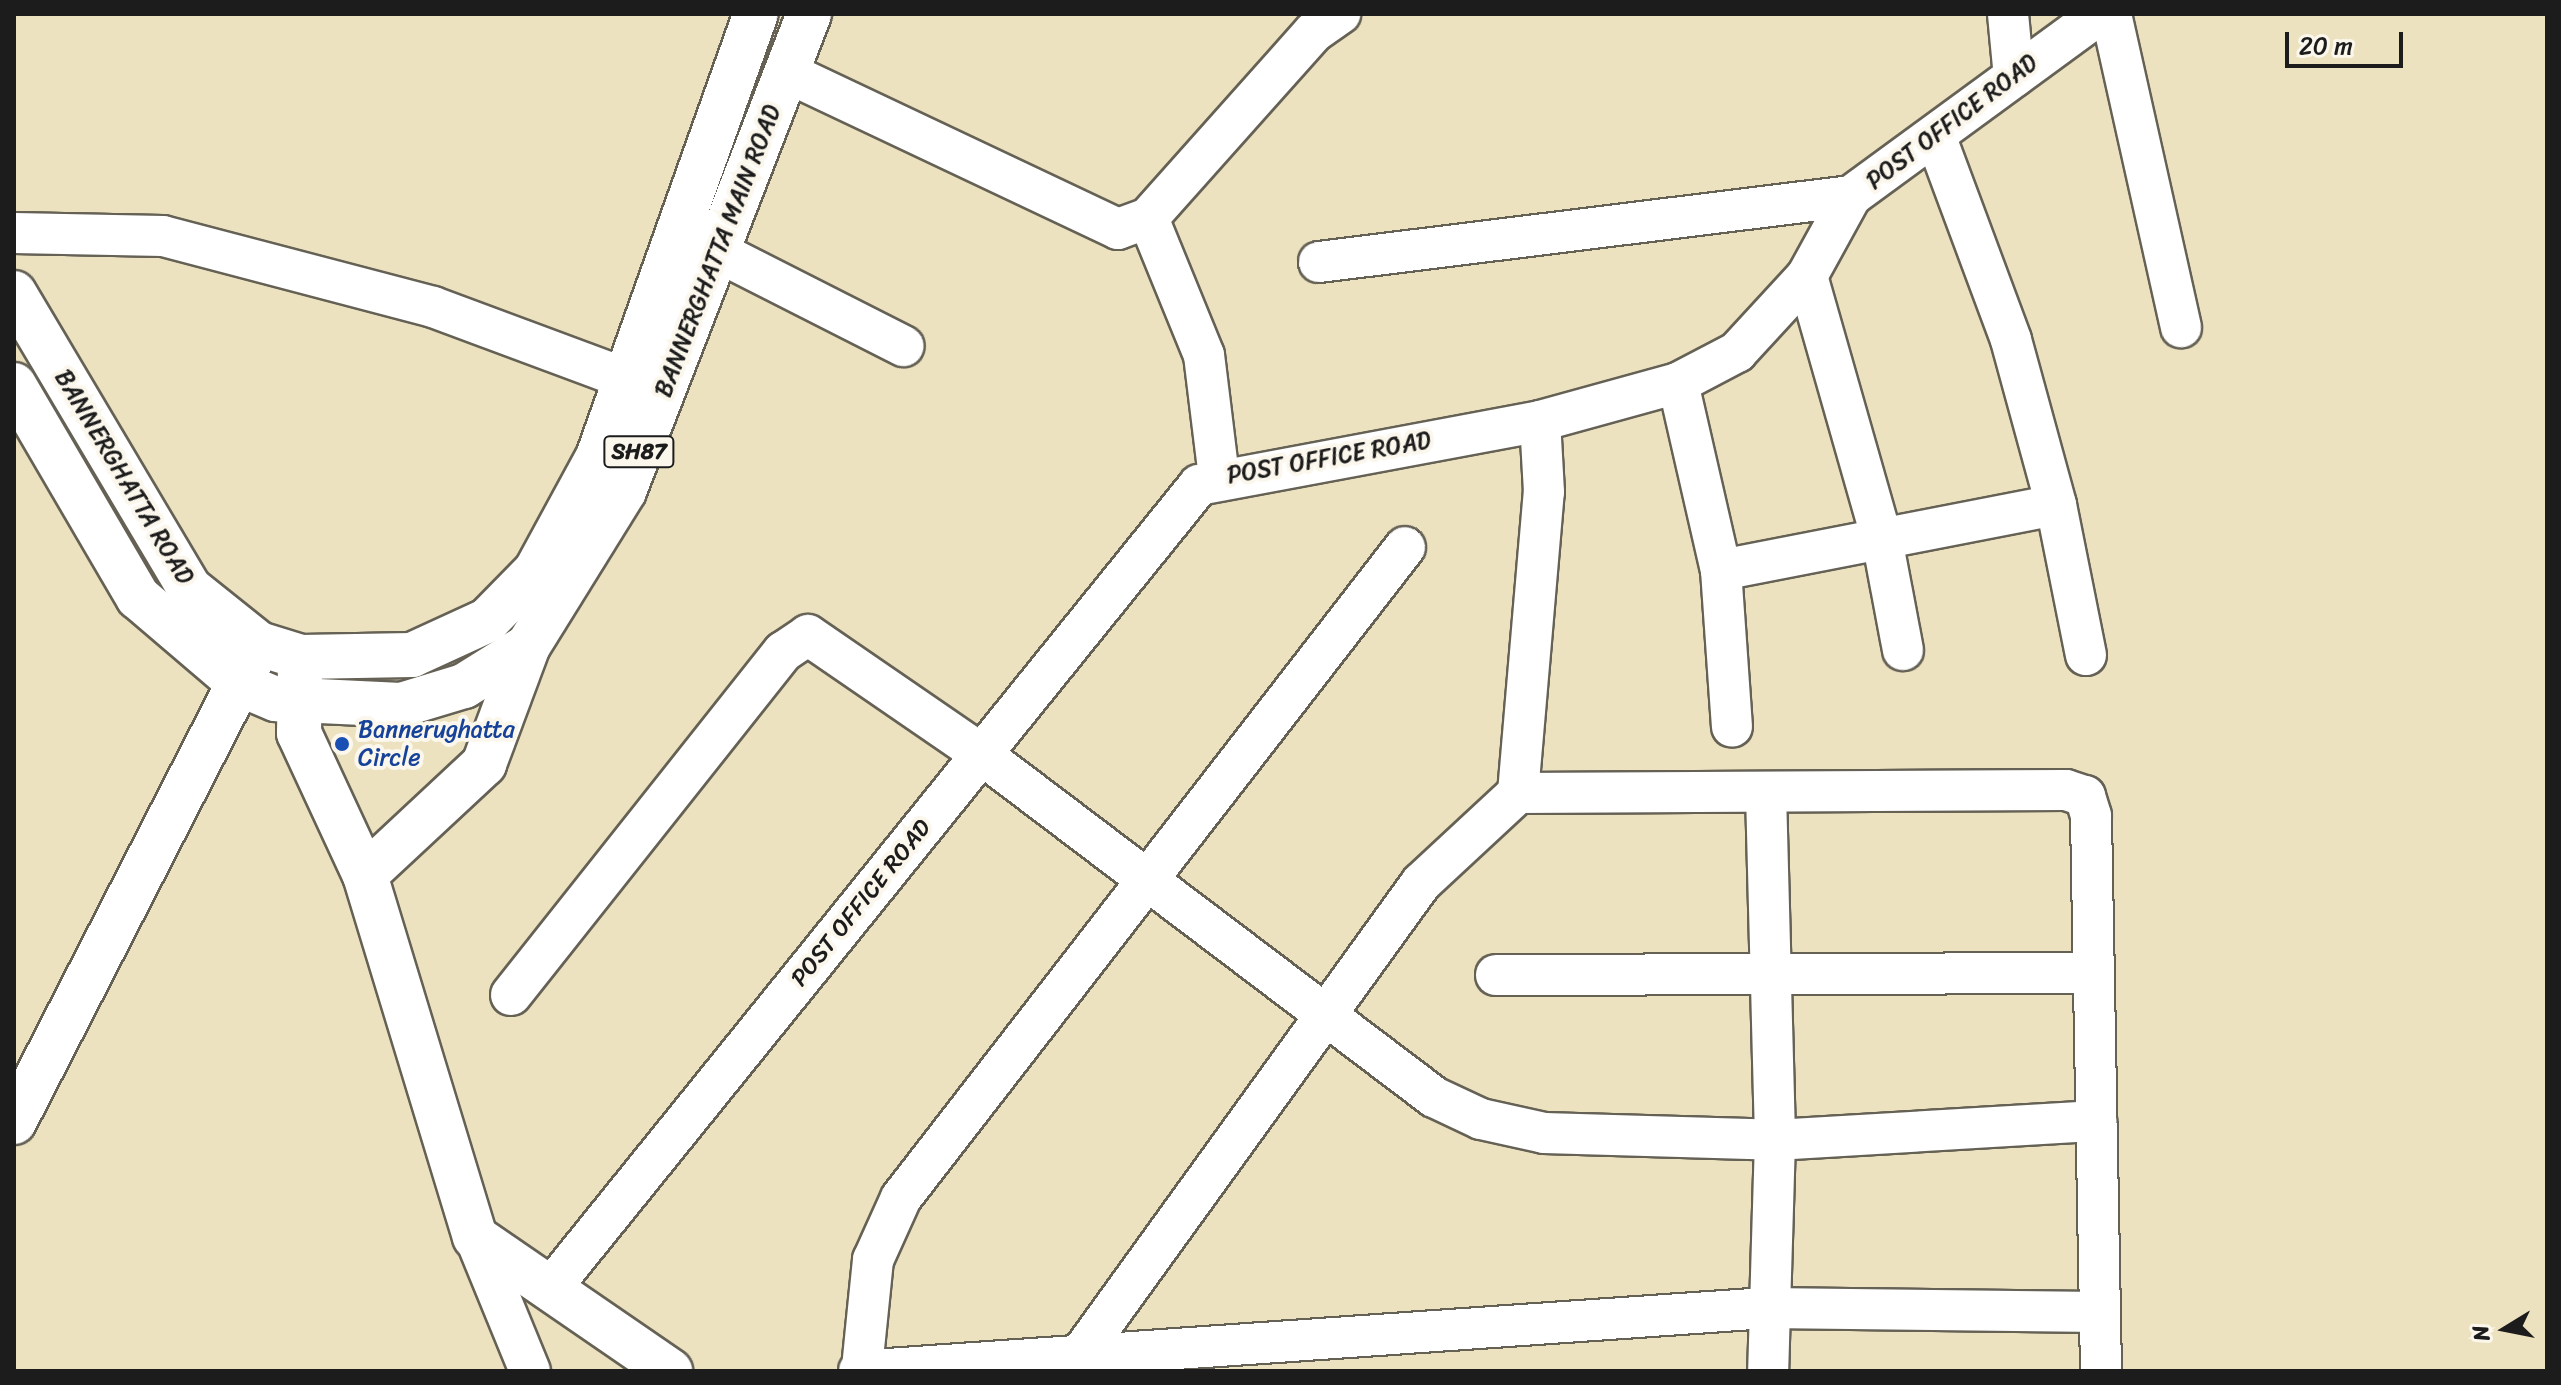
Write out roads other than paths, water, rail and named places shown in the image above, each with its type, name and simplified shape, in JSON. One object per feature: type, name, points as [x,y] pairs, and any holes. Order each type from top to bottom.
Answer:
[{"type":"main road","name":"BANNERGHATTA MAIN ROAD","points":[[301,657],[412,655],[488,620],[536,571],[598,457],[629,380],[756,14]]},
{"type":"main road","name":"BANNERGHATTA MAIN ROAD","points":[[296,702],[401,705],[464,686],[528,646],[624,491],[809,14]]},
{"type":"main road","name":"BANNERGHATTA ROAD","points":[[14,293],[190,589],[259,644],[301,657]]},
{"type":"main road","name":"BANNERGHATTA ROAD","points":[[14,385],[138,597],[240,684],[296,702]]},
{"type":"main road","points":[[14,1122],[259,644]]},
{"type":"main road","points":[[365,875],[484,764],[528,646]]},
{"type":"main road","points":[[301,657],[296,702],[299,733],[365,875],[475,1237],[670,1371]]},
{"type":"street","points":[[2008,14],[2014,77]]},
{"type":"street","name":"POST OFFICE ROAD","points":[[550,1289],[1199,485],[1219,477],[1540,421],[1678,383],[1737,352],[1807,276],[1851,196],[1936,138],[2100,14]]},
{"type":"street","points":[[2111,14],[2181,327]]},
{"type":"street","points":[[788,73],[1080,215],[1118,229],[1148,218],[1319,20]]},
{"type":"street","points":[[1936,138],[2011,340],[2056,505],[2086,655]]},
{"type":"street","points":[[1319,262],[1851,196]]},
{"type":"street","points":[[1148,218],[1204,355],[1219,477]]},
{"type":"street","points":[[14,233],[163,236],[433,307],[629,380]]},
{"type":"street","points":[[718,252],[903,346]]},
{"type":"street","points":[[1807,276],[1882,539],[1903,650]]},
{"type":"street","points":[[1678,383],[1721,570],[1732,727]]},
{"type":"street","points":[[1080,1355],[1421,883],[1518,793],[1544,492],[1540,421]]},
{"type":"street","points":[[1721,570],[2056,505]]},
{"type":"street","points":[[1405,547],[1142,878],[901,1198],[873,1260],[861,1370],[1767,1308],[2099,1312]]},
{"type":"street","points":[[511,995],[783,652],[808,635],[981,754],[1322,1017],[1434,1097],[1481,1119],[1544,1133],[1775,1140],[2096,1121]]},
{"type":"street","points":[[1518,793],[2066,790],[2085,796],[2094,973],[2101,1371]]},
{"type":"street","points":[[1766,793],[1775,1140],[1767,1308],[1768,1371]]},
{"type":"street","points":[[1496,975],[2094,973]]},
{"type":"street","points":[[475,1237],[530,1371]]},
{"type":"place","name":"Bannerughatta Circle","points":[[342,744]]}]
